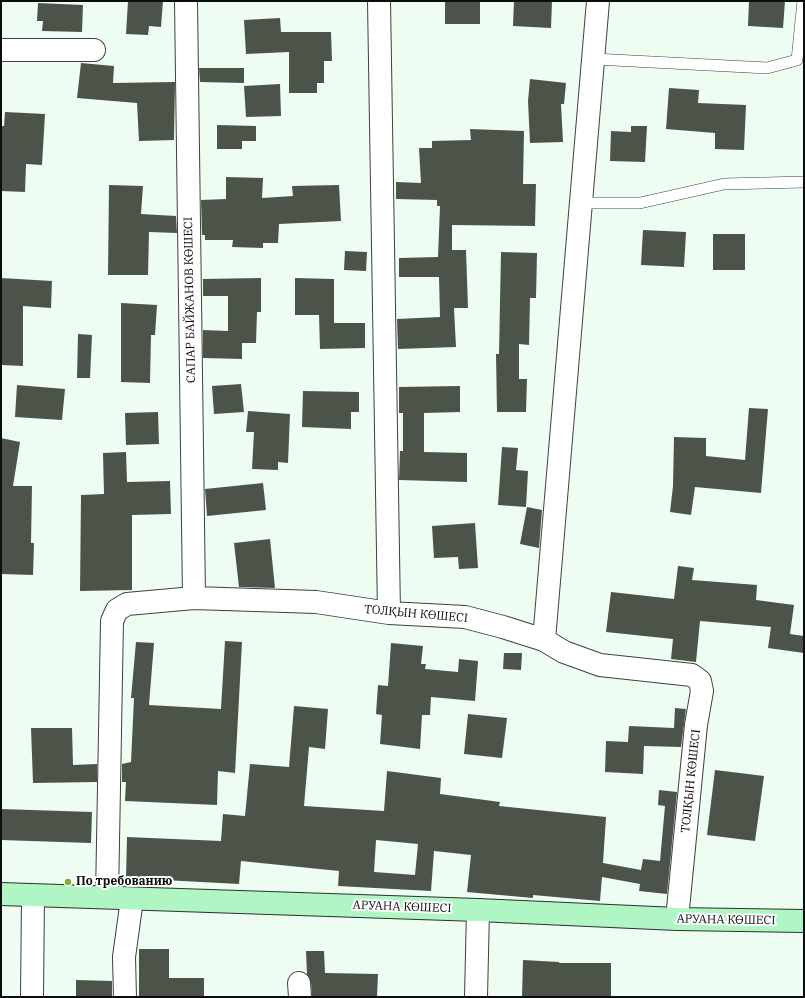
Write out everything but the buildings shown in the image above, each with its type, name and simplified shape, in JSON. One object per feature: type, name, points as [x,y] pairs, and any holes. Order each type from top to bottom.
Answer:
[{"type":"street","name":"САПАР БАЙЖАНОВ КӨШЕСІ","points":[[186,1],[194,598]]},
{"type":"street","points":[[379,1],[389,614]]},
{"type":"street","points":[[544,640],[598,1]]},
{"type":"street","points":[[1,50],[94,50]]},
{"type":"street","name":"ТОЛҚЫН КӨШЕСІ","points":[[107,897],[112,620],[117,610],[127,604],[194,598],[316,602],[389,614],[465,617],[503,626],[544,640],[564,652],[600,665],[692,675],[700,681],[702,691],[696,725],[677,919]]},
{"type":"street","name":"АРУАНА КӨШЕСІ","points":[[1,894],[478,910],[677,919],[804,921]]},
{"type":"street","points":[[32,997],[33,896]]},
{"type":"street","points":[[125,997],[124,957],[132,899]]},
{"type":"street","points":[[476,997],[478,910]]},
{"type":"lane","points":[[594,59],[767,68],[797,60],[803,1]]},
{"type":"lane","points":[[581,203],[640,203],[724,184],[804,182]]},
{"type":"place","name":"По требованию","points":[[68,882]]}]
